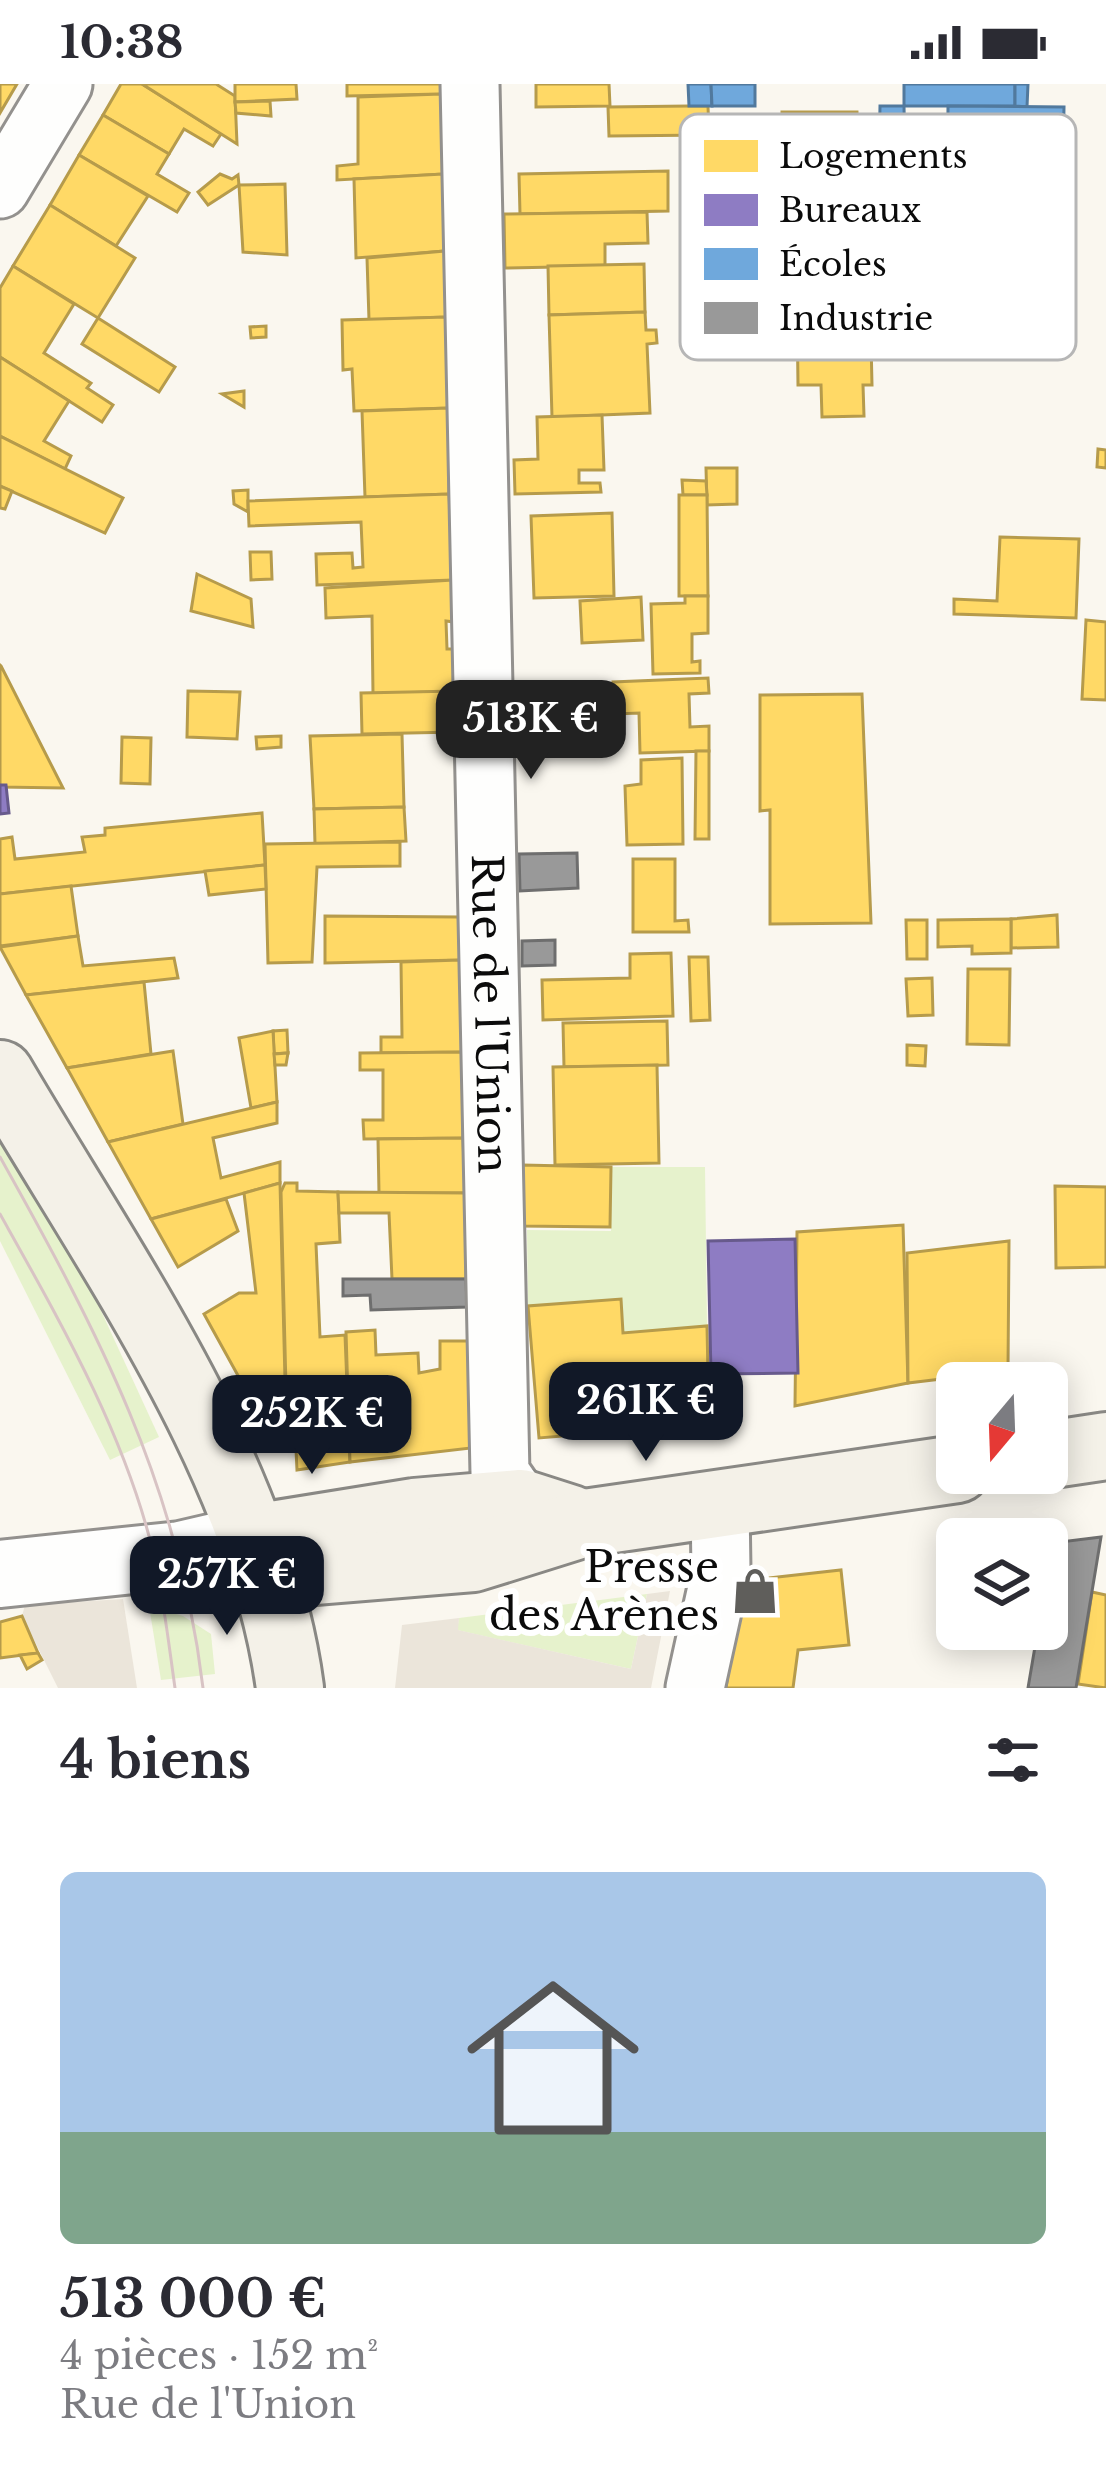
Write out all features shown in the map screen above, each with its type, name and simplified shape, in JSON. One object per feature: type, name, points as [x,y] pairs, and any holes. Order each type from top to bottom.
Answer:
[{"type":"main road","points":[[0,1075],[192,1404],[258,1557],[290,1688]]},
{"type":"main road","points":[[1068,1452],[1106,1446]]},
{"type":"main road","points":[[258,1557],[473,1558],[585,1523],[936,1472]]},
{"type":"main road","points":[[258,1557],[493,1505],[585,1523]]},
{"type":"street","points":[[0,189],[63,84]]},
{"type":"street","name":"Rue de l'Union","points":[[470,84],[500,1473],[493,1505]]},
{"type":"street","points":[[695,1688],[721,1570],[720,1505]]},
{"type":"street","points":[[0,1574],[182,1555],[258,1557]]},
{"type":"green space","points":[[0,1131],[97,1302],[159,1437],[110,1460],[0,1241]]},
{"type":"green space","points":[[611,1167],[705,1167],[707,1326],[623,1333],[620,1299],[528,1306],[527,1230],[611,1231]]},
{"type":"green space","points":[[647,1594],[631,1669],[457,1630],[459,1618]]},
{"type":"green space","points":[[149,1606],[183,1616],[211,1634],[215,1674],[161,1680]]},
{"type":"shaded area","points":[[670,1591],[651,1688],[395,1688],[402,1625],[459,1618],[458,1630],[631,1669],[647,1594]]},
{"type":"shaded area","points":[[123,1599],[137,1688],[58,1688],[22,1616],[25,1605]]},
{"type":"building: Logements","points":[[0,84],[17,84],[0,113]]},
{"type":"building: Logements","points":[[121,84],[142,84],[221,134],[213,146],[184,129],[169,154],[103,115]]},
{"type":"building: Logements","points":[[142,84],[216,84],[235,96],[237,144]]},
{"type":"building: Logements","points":[[235,84],[296,84],[297,99],[235,102]]},
{"type":"building: Logements","points":[[347,84],[441,84],[441,94],[347,96]]},
{"type":"building: Logements","points":[[536,84],[609,84],[610,106],[536,107]]},
{"type":"building: Logements","points":[[441,94],[443,174],[337,180],[337,166],[358,164],[358,97]]},
{"type":"building: Logements","points":[[270,101],[271,116],[236,113],[235,102]]},
{"type":"building: Logements","points":[[708,106],[708,114],[680,114],[680,135],[609,136],[608,107]]},
{"type":"building: Logements","points":[[857,112],[857,114],[782,114]]},
{"type":"building: Logements","points":[[103,115],[169,154],[157,174],[189,193],[177,212],[79,155]]},
{"type":"building: Logements","points":[[79,155],[148,196],[116,246],[50,205]]},
{"type":"building: Logements","points":[[668,171],[668,211],[520,214],[519,174]]},
{"type":"building: Logements","points":[[220,174],[232,179],[238,175],[239,185],[208,205],[198,192]]},
{"type":"building: Logements","points":[[443,174],[445,251],[356,258],[354,179]]},
{"type":"building: Logements","points":[[285,184],[287,255],[243,252],[239,185]]},
{"type":"building: Logements","points":[[50,205],[135,258],[98,318],[13,266]]},
{"type":"building: Logements","points":[[647,212],[648,243],[605,244],[605,266],[505,268],[504,214]]},
{"type":"building: Logements","points":[[445,251],[446,317],[369,320],[367,258]]},
{"type":"building: Logements","points":[[644,264],[645,312],[549,315],[548,266]]},
{"type":"building: Logements","points":[[13,266],[74,304],[44,353],[91,383],[87,388],[113,405],[102,422],[0,357],[0,288]]},
{"type":"building: Logements","points":[[645,312],[646,330],[656,330],[657,343],[647,344],[650,413],[552,417],[549,315]]},
{"type":"building: Logements","points":[[446,317],[449,408],[354,411],[352,369],[343,370],[342,320]]},
{"type":"building: Logements","points":[[98,318],[175,367],[159,392],[82,344]]},
{"type":"building: Logements","points":[[266,326],[266,337],[251,338],[250,327]]},
{"type":"building: Logements","points":[[0,357],[69,401],[44,441],[71,456],[65,469],[0,436]]},
{"type":"building: Logements","points":[[798,360],[871,360],[872,385],[863,385],[864,416],[822,417],[821,385],[798,385]]},
{"type":"building: Logements","points":[[244,391],[244,407],[222,394]]},
{"type":"building: Logements","points":[[449,408],[449,494],[365,497],[362,411]]},
{"type":"building: Logements","points":[[602,415],[604,470],[579,470],[579,483],[600,483],[601,492],[515,494],[514,460],[538,459],[537,417]]},
{"type":"building: Logements","points":[[0,436],[123,498],[105,533],[0,486]]},
{"type":"building: Logements","points":[[1098,449],[1106,450],[1106,468],[1097,467]]},
{"type":"building: Logements","points":[[706,468],[737,468],[737,504],[707,505]]},
{"type":"building: Logements","points":[[682,480],[706,481],[707,495],[683,495]]},
{"type":"building: Logements","points":[[0,486],[12,491],[5,509],[0,508]]},
{"type":"building: Logements","points":[[248,490],[248,512],[234,504],[233,491]]},
{"type":"building: Logements","points":[[449,494],[453,580],[317,585],[316,554],[352,553],[353,568],[363,567],[361,522],[249,526],[248,501]]},
{"type":"building: Logements","points":[[679,495],[707,495],[708,596],[679,596]]},
{"type":"building: Logements","points":[[612,513],[614,596],[534,598],[531,516]]},
{"type":"building: Logements","points":[[1000,537],[1079,539],[1076,618],[954,614],[954,599],[997,601]]},
{"type":"building: Logements","points":[[250,552],[271,552],[272,579],[251,580]]},
{"type":"building: Logements","points":[[197,574],[251,599],[253,627],[191,611]]},
{"type":"building: Logements","points":[[453,580],[454,622],[446,621],[447,649],[455,649],[456,691],[373,694],[372,616],[326,618],[325,588]]},
{"type":"building: Logements","points":[[685,596],[708,596],[708,633],[692,634],[692,662],[700,661],[700,673],[653,674],[651,604],[685,603]]},
{"type":"building: Logements","points":[[641,597],[643,640],[582,643],[580,601]]},
{"type":"building: Logements","points":[[1086,620],[1106,622],[1106,700],[1082,699]]},
{"type":"building: Logements","points":[[1,666],[63,788],[0,787]]},
{"type":"building: Logements","points":[[708,678],[709,693],[689,694],[690,727],[709,726],[709,751],[640,753],[639,713],[614,714],[613,682]]},
{"type":"building: Logements","points":[[188,691],[240,692],[237,739],[187,737]]},
{"type":"building: Logements","points":[[456,691],[456,732],[362,734],[361,693]]},
{"type":"building: Logements","points":[[862,694],[871,923],[770,924],[770,810],[760,811],[760,695]]},
{"type":"building: Logements","points":[[402,734],[404,807],[314,809],[310,736]]},
{"type":"building: Logements","points":[[281,736],[281,747],[257,749],[256,737]]},
{"type":"building: Logements","points":[[122,737],[151,738],[150,784],[121,783]]},
{"type":"building: Logements","points":[[696,751],[709,751],[709,839],[695,839]]},
{"type":"building: Logements","points":[[682,758],[683,844],[627,845],[625,786],[641,784],[641,760]]},
{"type":"building: Logements","points":[[404,807],[406,841],[315,844],[314,809]]},
{"type":"building: Logements","points":[[262,813],[265,865],[0,894],[0,839],[12,837],[15,859],[85,852],[82,837],[105,835],[105,828]]},
{"type":"building: Logements","points":[[400,842],[400,866],[317,867],[312,962],[268,963],[265,844]]},
{"type":"building: Logements","points":[[633,859],[675,859],[675,921],[688,920],[689,932],[633,932]]},
{"type":"building: Logements","points":[[265,865],[266,889],[209,895],[205,871]]},
{"type":"building: Logements","points":[[71,886],[78,936],[0,946],[0,894]]},
{"type":"building: Logements","points":[[1057,915],[1058,947],[1011,948],[1011,919]]},
{"type":"building: Logements","points":[[325,916],[459,917],[460,960],[325,963]]},
{"type":"building: Logements","points":[[1011,919],[1011,953],[972,954],[972,946],[938,947],[938,920]]},
{"type":"building: Logements","points":[[906,920],[927,920],[927,959],[907,959]]},
{"type":"building: Logements","points":[[78,936],[83,966],[174,958],[178,978],[26,995],[0,947]]},
{"type":"building: Logements","points":[[671,953],[673,1016],[543,1020],[542,980],[630,978],[630,954]]},
{"type":"building: Logements","points":[[689,957],[708,957],[710,1020],[691,1021]]},
{"type":"building: Logements","points":[[460,960],[462,1052],[381,1053],[381,1037],[402,1037],[401,962]]},
{"type":"building: Logements","points":[[968,969],[1010,969],[1009,1045],[967,1044]]},
{"type":"building: Logements","points":[[932,978],[933,1015],[908,1016],[906,979]]},
{"type":"building: Logements","points":[[144,982],[151,1054],[67,1068],[26,995]]},
{"type":"building: Logements","points":[[667,1021],[668,1065],[564,1067],[563,1023]]},
{"type":"building: Logements","points":[[287,1030],[288,1053],[274,1054],[273,1031]]},
{"type":"building: Logements","points":[[273,1031],[277,1102],[251,1108],[239,1038]]},
{"type":"building: Logements","points":[[907,1045],[926,1046],[925,1066],[907,1065]]},
{"type":"building: Logements","points":[[173,1051],[183,1124],[108,1142],[67,1068]]},
{"type":"building: Logements","points":[[462,1052],[463,1138],[364,1139],[363,1120],[383,1120],[383,1070],[360,1070],[360,1053]]},
{"type":"building: Logements","points":[[288,1053],[286,1065],[275,1065],[274,1054]]},
{"type":"building: Logements","points":[[657,1065],[659,1163],[555,1165],[553,1067]]},
{"type":"building: Logements","points":[[277,1102],[277,1123],[213,1138],[221,1178],[280,1162],[280,1183],[151,1219],[108,1142]]},
{"type":"building: Logements","points":[[463,1138],[465,1193],[379,1193],[378,1139]]},
{"type":"building: Logements","points":[[522,1165],[611,1167],[610,1227],[521,1226]]},
{"type":"building: Logements","points":[[280,1183],[286,1419],[262,1419],[204,1314],[239,1293],[256,1293],[244,1193]]},
{"type":"building: Logements","points":[[285,1183],[297,1183],[297,1191],[338,1192],[340,1242],[316,1244],[320,1337],[345,1335],[350,1462],[297,1470],[293,1387],[286,1387],[281,1192]]},
{"type":"building: Logements","points":[[1055,1186],[1106,1187],[1106,1267],[1056,1268]]},
{"type":"building: Logements","points":[[338,1192],[465,1193],[466,1279],[392,1279],[389,1213],[339,1213]]},
{"type":"building: Logements","points":[[226,1199],[238,1231],[178,1267],[151,1219]]},
{"type":"building: Logements","points":[[903,1225],[908,1383],[795,1406],[797,1232]]},
{"type":"building: Logements","points":[[1009,1241],[1008,1362],[936,1362],[936,1380],[908,1383],[907,1253]]},
{"type":"building: Logements","points":[[621,1299],[623,1333],[707,1326],[709,1424],[539,1438],[528,1306]]},
{"type":"building: Logements","points":[[375,1330],[376,1355],[418,1353],[419,1373],[440,1369],[440,1341],[468,1341],[471,1448],[350,1462],[346,1332]]},
{"type":"building: Logements","points":[[841,1570],[849,1645],[798,1650],[793,1688],[726,1688],[742,1581]]},
{"type":"building: Logements","points":[[1092,1592],[1106,1595],[1106,1688],[1078,1684]]},
{"type":"building: Logements","points":[[22,1616],[38,1653],[0,1658],[0,1622]]},
{"type":"building: Logements","points":[[38,1653],[42,1660],[27,1669],[20,1655]]},
{"type":"building: Bureaux","points":[[0,785],[6,785],[9,813],[0,814]]},
{"type":"building: Bureaux","points":[[795,1239],[798,1373],[711,1374],[708,1241]]},
{"type":"building: Écoles","points":[[688,84],[711,84],[712,106],[689,106]]},
{"type":"building: Écoles","points":[[711,84],[755,84],[755,106],[712,106]]},
{"type":"building: Écoles","points":[[904,84],[1015,84],[1015,106],[904,106]]},
{"type":"building: Écoles","points":[[1015,84],[1028,84],[1027,107],[1015,106]]},
{"type":"building: Écoles","points":[[880,106],[904,106],[904,114],[880,114]]},
{"type":"building: Écoles","points":[[948,106],[1064,107],[1064,114],[948,114]]},
{"type":"building: Industrie","points":[[577,853],[578,888],[520,891],[519,854]]},
{"type":"building: Industrie","points":[[555,940],[555,965],[522,966],[522,941]]},
{"type":"building: Industrie","points":[[343,1279],[466,1279],[467,1307],[371,1310],[370,1295],[343,1296]]},
{"type":"building: Industrie","points":[[1101,1537],[1076,1688],[1028,1688],[1034,1650],[1068,1650],[1068,1541]]},
{"type":"tram line","points":[[0,1157],[101,1348],[154,1477],[175,1544],[203,1688]]},
{"type":"tram line","points":[[0,1214],[90,1382],[128,1469],[155,1560],[175,1688]]},
{"type":"place","name":"Presse des Arènes","points":[[755,1591]]}]
